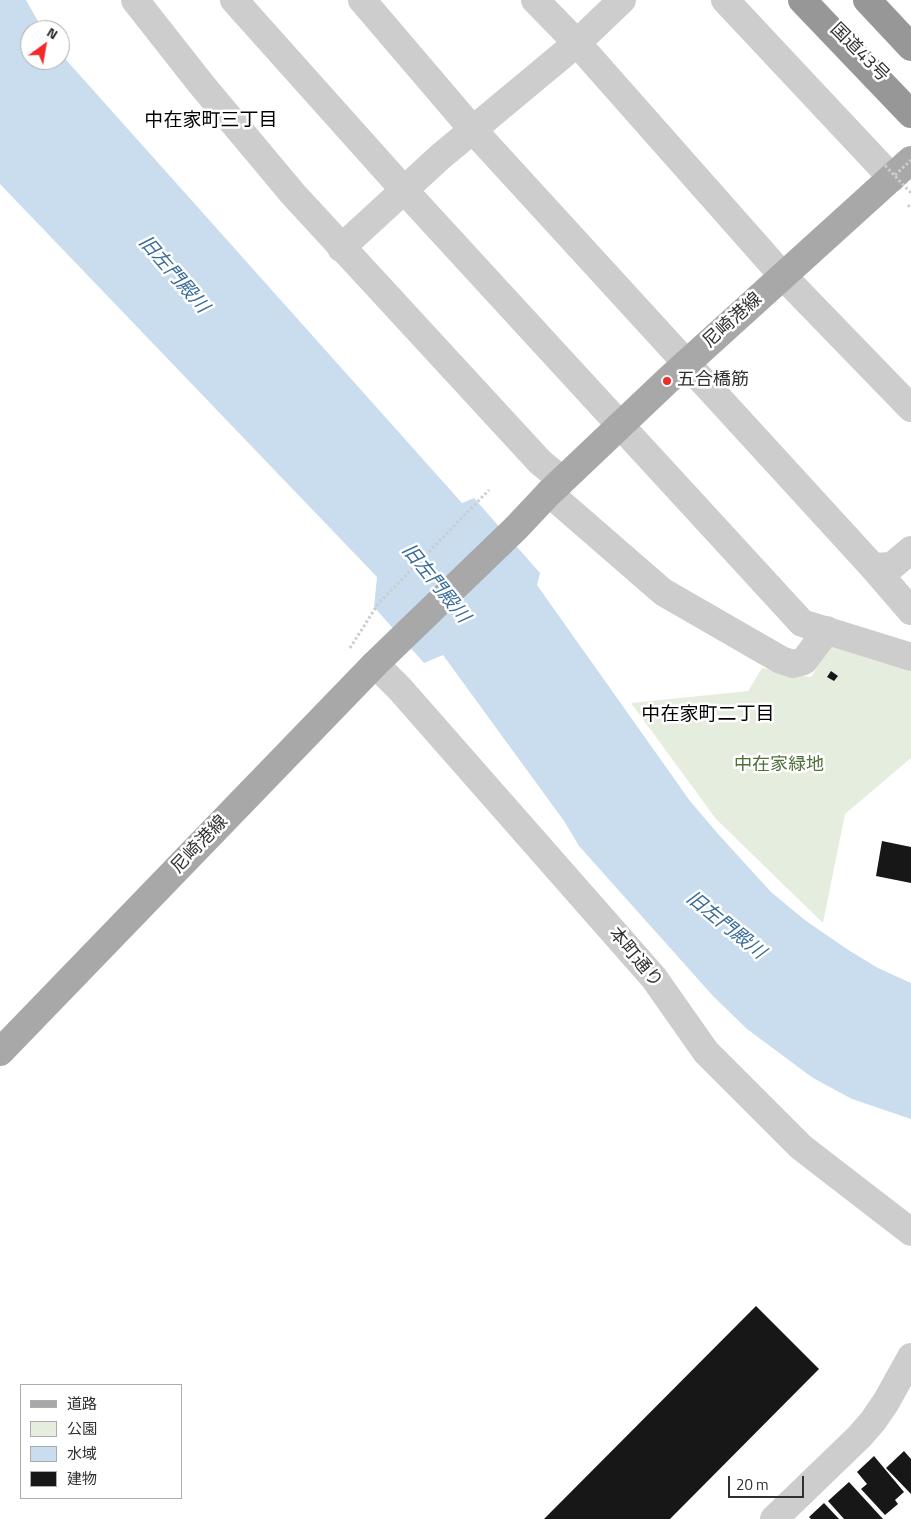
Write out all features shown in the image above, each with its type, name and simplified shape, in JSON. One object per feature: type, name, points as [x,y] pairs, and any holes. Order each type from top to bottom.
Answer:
[{"type":"highway","points":[[802,0],[911,114]]},
{"type":"highway","name":"国道43号","points":[[806,0],[911,105]]},
{"type":"highway","points":[[868,0],[911,47]]},
{"type":"main road","name":"尼崎港線","points":[[0,1052],[375,664],[516,528],[555,486],[620,424],[784,276],[904,173]]},
{"type":"street","points":[[135,0],[201,84],[341,248],[540,462],[555,486],[663,592],[781,660],[793,664],[804,661],[827,630]]},
{"type":"street","points":[[234,0],[404,190],[802,623],[911,657]]},
{"type":"street","points":[[362,0],[473,130],[686,364],[891,567],[911,611]]},
{"type":"street","points":[[535,0],[576,43],[784,276],[911,408]]},
{"type":"street","points":[[341,248],[404,190],[576,43],[622,0]]},
{"type":"street","points":[[725,0],[904,173]]},
{"type":"street","name":"本町通り","points":[[375,664],[400,689],[654,978],[706,1052],[801,1147],[911,1232]]},
{"type":"street","points":[[774,1519],[868,1426],[886,1402],[911,1357]]},
{"type":"path","points":[[854,143],[859,138],[904,173]]},
{"type":"path","points":[[360,634],[378,604],[489,490]]},
{"type":"green space","name":"中在家緑地","points":[[831,645],[911,671],[911,758],[845,814],[823,923],[716,819],[631,703],[748,691],[762,668],[811,677]]},
{"type":"water","name":"旧左門殿川","points":[[0,0],[26,0],[37,20],[20,20],[20,70],[70,70],[70,64],[462,503],[474,498],[540,573],[537,585],[690,801],[771,892],[806,921],[850,951],[878,968],[911,983],[911,1119],[852,1099],[813,1078],[747,1029],[713,996],[579,846],[564,821],[443,655],[424,663],[374,607],[377,577],[0,184]]},
{"type":"building","points":[[831,671],[838,676],[834,681],[827,677]]},
{"type":"building","points":[[882,841],[911,847],[911,883],[876,876]]},
{"type":"building","points":[[756,1306],[819,1369],[670,1519],[544,1519]]},
{"type":"building","points":[[904,1451],[911,1459],[911,1494],[886,1468]]},
{"type":"building","points":[[874,1456],[904,1492],[895,1500],[898,1504],[885,1515],[861,1489],[867,1484],[857,1472]]},
{"type":"building","points":[[849,1482],[883,1519],[844,1519],[828,1501]]},
{"type":"building","points":[[824,1503],[839,1519],[811,1519],[809,1517]]},
{"type":"place","name":"五合橋筋","points":[[667,381]]},
{"type":"district","name":"中在家町三丁目","points":[[211,121]]},
{"type":"district","name":"中在家町二丁目","points":[[708,715]]}]
